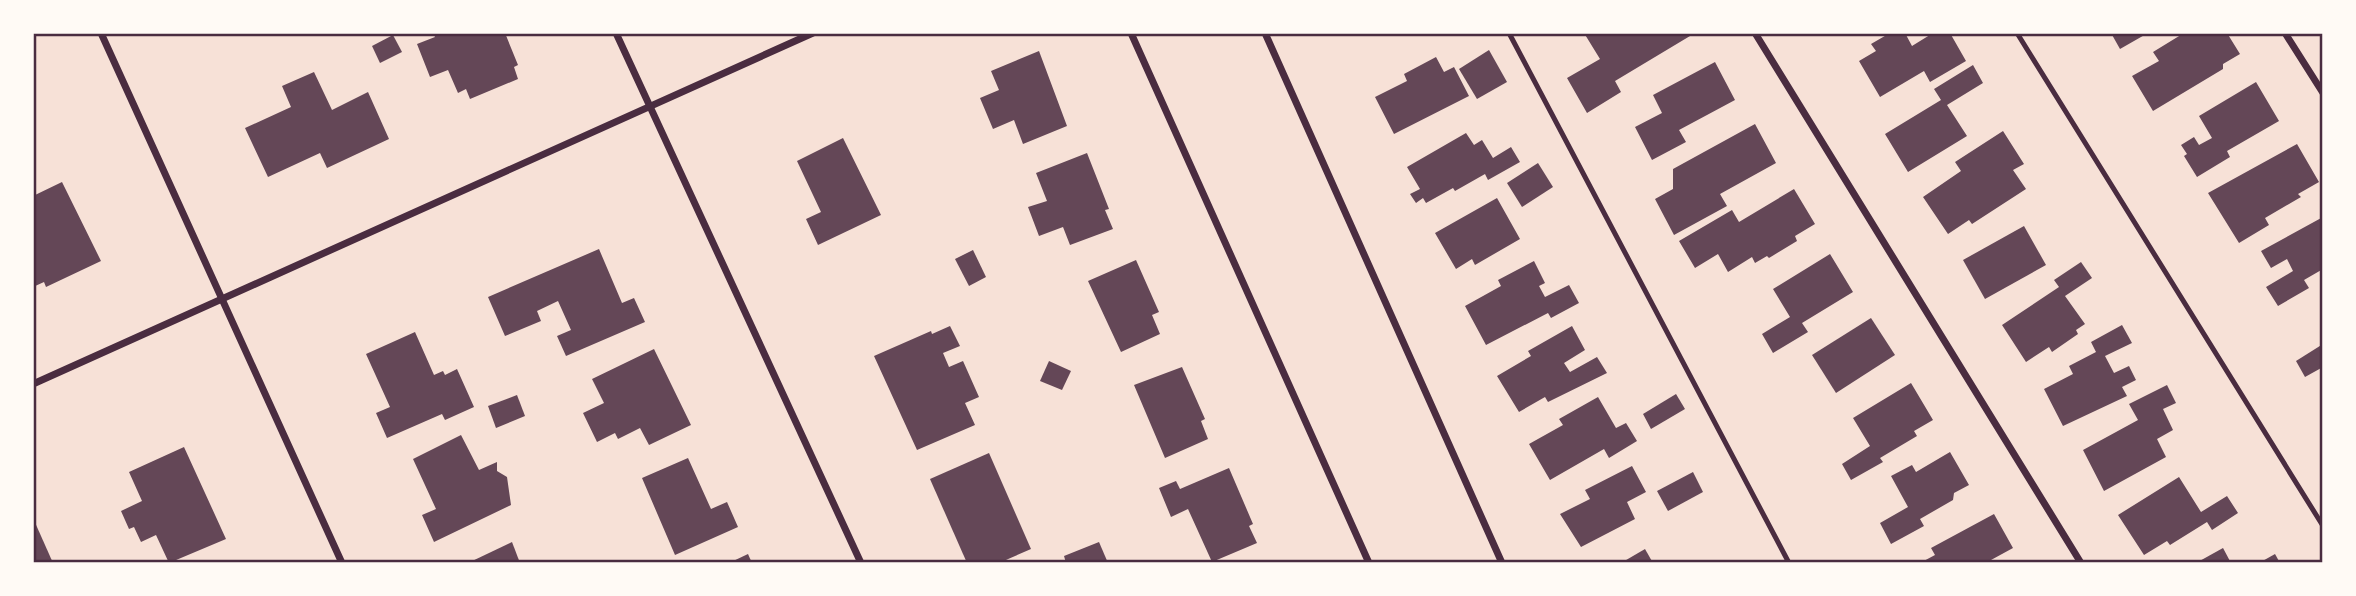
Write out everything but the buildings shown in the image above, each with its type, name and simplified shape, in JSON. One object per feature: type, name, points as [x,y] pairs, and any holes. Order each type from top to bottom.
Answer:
[{"type":"street","points":[[101,33],[342,563]]},
{"type":"street","points":[[616,33],[861,563]]},
{"type":"street","points":[[33,384],[813,33]]},
{"type":"street","points":[[1131,33],[1369,563]]},
{"type":"street","points":[[1265,33],[1502,563]]},
{"type":"street","points":[[1755,33],[2081,563]]},
{"type":"street","points":[[2286,33],[2323,93]]},
{"type":"lane","points":[[1509,33],[1789,563]]},
{"type":"lane","points":[[2017,33],[2323,526]]}]
